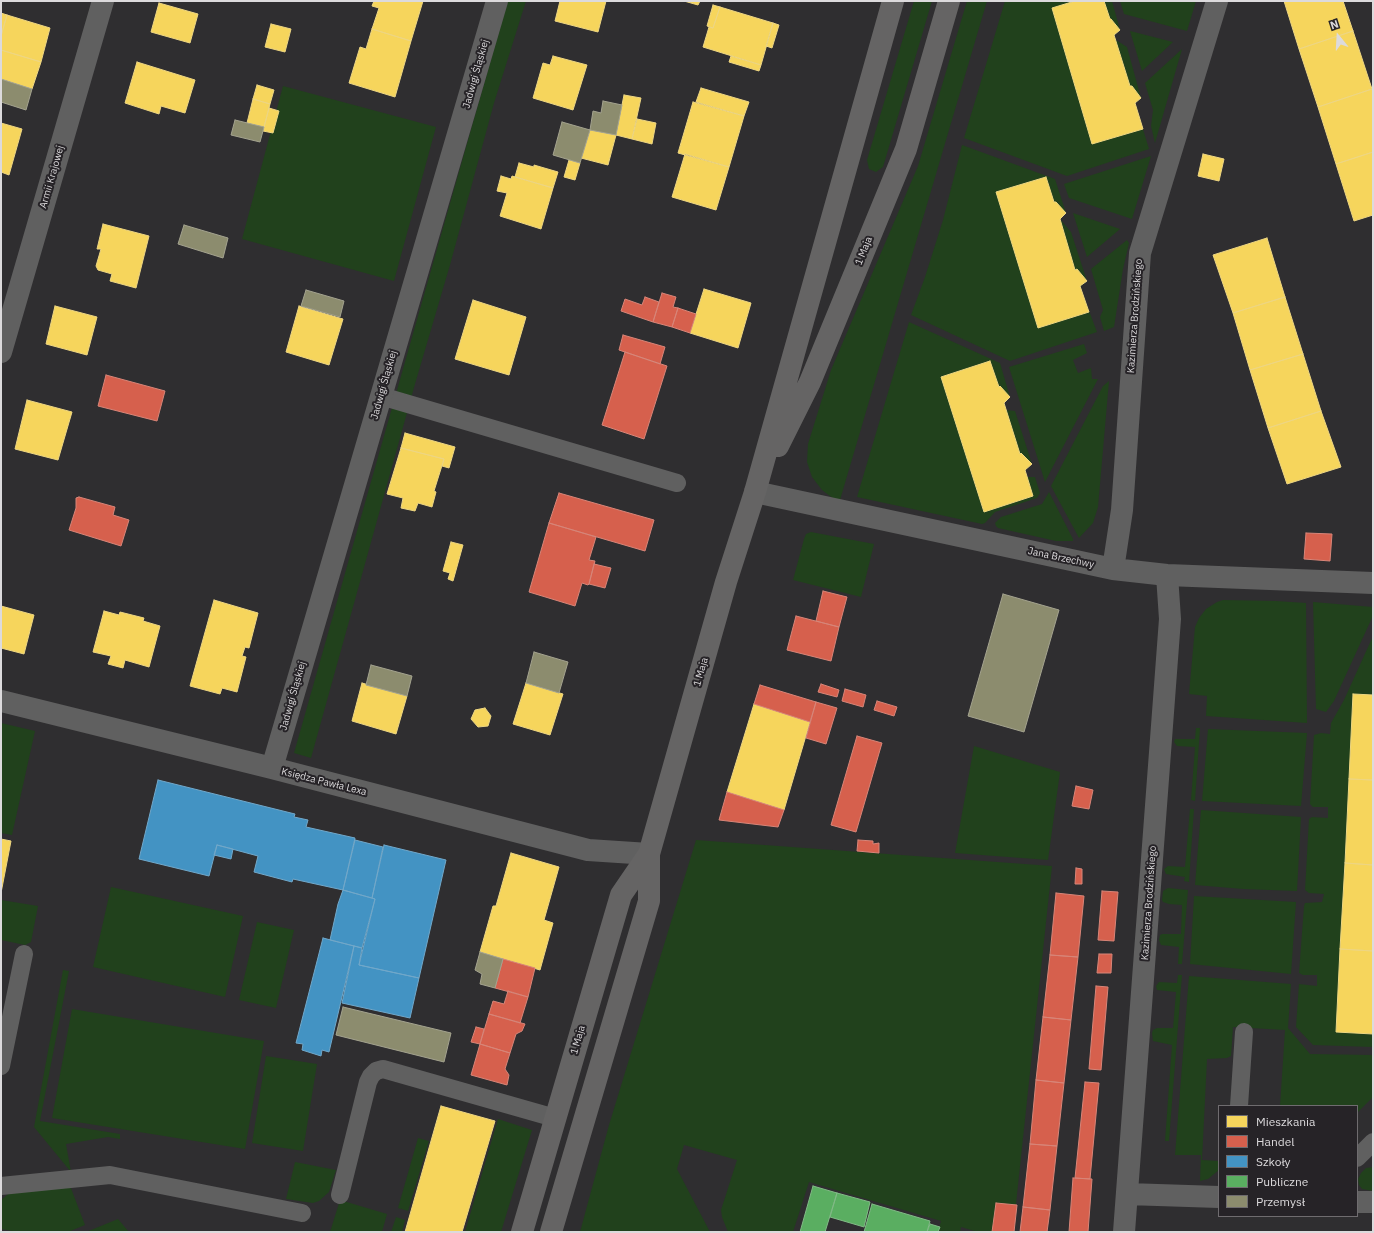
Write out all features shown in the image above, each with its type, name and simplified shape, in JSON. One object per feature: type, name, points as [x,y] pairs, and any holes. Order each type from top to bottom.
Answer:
[{"type":"main road","name":"1 Maja","points":[[551,1232],[649,901],[649,854],[726,582],[755,492],[893,1]]},
{"type":"main road","name":"1 Maja","points":[[755,492],[810,382],[906,149],[949,1]]},
{"type":"main road","name":"1 Maja","points":[[522,1232],[620,895],[649,854]]},
{"type":"street","name":"Armii Krajowej","points":[[1,352],[103,1]]},
{"type":"street","name":"Jadwigi Śląskiej","points":[[272,768],[497,1]]},
{"type":"street","name":"Kazimierza Brodzińskiego","points":[[1113,569],[1122,510],[1140,253],[1217,1]]},
{"type":"street","name":"Jana Brzechwy","points":[[755,492],[1113,569],[1167,575],[1373,583]]},
{"type":"street","name":"Kazimierza Brodzińskiego","points":[[1124,1232],[1170,619],[1167,575]]},
{"type":"street","name":"Księdza Pawła Lexa","points":[[1,702],[272,768],[588,850],[649,854]]},
{"type":"street","points":[[1127,1194],[1218,1197]]},
{"type":"street","points":[[1358,1202],[1373,1202]]},
{"type":"lane","points":[[381,396],[677,482]]},
{"type":"lane","points":[[1,1066],[24,954]]},
{"type":"lane","points":[[1239,1105],[1244,1032]]},
{"type":"lane","points":[[340,1195],[368,1082],[376,1071],[383,1069],[555,1118]]},
{"type":"lane","points":[[1358,1157],[1373,1142]]},
{"type":"lane","points":[[1,1186],[110,1175],[302,1213]]},
{"type":"green space","points":[[508,1],[526,1],[494,103],[450,265],[415,384],[311,758],[294,753]]},
{"type":"green space","points":[[914,1],[932,1],[883,167],[876,172],[869,169],[867,160]]},
{"type":"green space","points":[[967,1],[987,1],[840,500],[834,499],[822,490],[812,477],[807,462],[808,444],[831,370],[918,166]]},
{"type":"green space","points":[[1005,1],[1112,1],[1120,30],[1114,35],[1116,40],[1127,47],[1141,98],[1135,103],[1149,149],[1067,176],[964,138]]},
{"type":"green space","points":[[1120,1],[1196,1],[1187,31],[1124,14]]},
{"type":"green space","points":[[1130,31],[1173,42],[1142,71]]},
{"type":"green space","points":[[1182,49],[1155,143],[1151,126],[1153,110],[1145,83]]},
{"type":"green space","points":[[283,86],[436,127],[394,281],[242,239]]},
{"type":"green space","points":[[962,145],[1055,179],[1066,213],[1060,219],[1071,232],[1087,281],[1080,287],[1097,332],[1010,361],[911,315],[943,220]]},
{"type":"green space","points":[[1151,156],[1132,219],[1069,198],[1064,184]]},
{"type":"green space","points":[[1073,213],[1120,229],[1087,257]]},
{"type":"green space","points":[[1127,240],[1129,243],[1123,269],[1114,327],[1104,331],[1100,317],[1103,310],[1091,269]]},
{"type":"green space","points":[[909,322],[1000,363],[1010,397],[1004,403],[1006,410],[1015,411],[1032,464],[1025,470],[1027,477],[1035,477],[1040,493],[1037,498],[995,512],[985,523],[982,524],[857,497]]},
{"type":"green space","points":[[1084,344],[1087,353],[1073,360],[1078,373],[1091,368],[1092,379],[1098,379],[1045,482],[1009,367]]},
{"type":"green space","points":[[1109,381],[1098,507],[1093,523],[1079,538],[1051,486],[1103,386]]},
{"type":"green space","points":[[1049,492],[1073,541],[1056,541],[998,528],[996,526],[995,523],[1001,517],[1042,504]]},
{"type":"green space","points":[[811,532],[874,544],[861,597],[793,580],[804,539],[806,534]]},
{"type":"green space","points":[[1223,600],[1306,603],[1307,723],[1206,716],[1207,696],[1189,694],[1195,627],[1199,618],[1206,609]]},
{"type":"green space","points":[[1313,602],[1373,607],[1373,615],[1371,620],[1334,701],[1326,712],[1316,709]]},
{"type":"green space","points":[[1373,636],[1373,1047],[1313,1045],[1296,1027],[1299,984],[1317,986],[1317,975],[1303,975],[1299,973],[1304,906],[1305,903],[1322,902],[1324,894],[1309,893],[1305,890],[1309,819],[1312,817],[1328,818],[1328,807],[1313,807],[1310,804],[1314,735],[1321,733],[1330,734],[1331,723],[1344,700]]},
{"type":"green space","points":[[1,723],[35,731],[12,835],[1,833]]},
{"type":"green space","points":[[1196,728],[1200,728],[1195,801],[1191,800],[1195,747],[1177,746],[1174,742],[1175,739],[1195,739]]},
{"type":"green space","points":[[1208,729],[1307,733],[1301,806],[1202,801]]},
{"type":"green space","points":[[974,746],[1060,772],[1048,860],[955,853]]},
{"type":"green space","points":[[1190,809],[1194,809],[1189,882],[1184,881],[1185,877],[1166,874],[1164,869],[1168,866],[1185,867]]},
{"type":"green space","points":[[1201,810],[1301,817],[1297,891],[1195,885]]},
{"type":"green space","points":[[696,840],[1052,866],[1013,1232],[978,1232],[961,1227],[960,1232],[938,1232],[941,1221],[809,1182],[793,1232],[728,1232],[721,1210],[737,1160],[684,1145],[677,1169],[710,1232],[580,1232],[609,1125]]},
{"type":"green space","points":[[111,887],[243,916],[225,997],[93,967]]},
{"type":"green space","points":[[1168,888],[1188,890],[1182,964],[1178,964],[1179,947],[1161,945],[1159,940],[1160,935],[1162,934],[1181,934],[1182,905],[1169,904],[1163,902],[1162,900],[1163,891]]},
{"type":"green space","points":[[1194,896],[1296,902],[1291,974],[1190,964]]},
{"type":"green space","points":[[1,900],[38,906],[31,942],[25,945],[1,940]]},
{"type":"green space","points":[[257,922],[294,930],[276,1008],[239,1000]]},
{"type":"green space","points":[[63,970],[69,971],[40,1121],[120,1134],[120,1139],[108,1137],[66,1144],[71,1172],[34,1127]]},
{"type":"green space","points":[[1178,975],[1182,975],[1169,1141],[1165,1141],[1172,1045],[1153,1041],[1152,1033],[1153,1030],[1157,1028],[1173,1028],[1176,992],[1157,990],[1156,986],[1159,982],[1177,983]]},
{"type":"green space","points":[[1189,976],[1291,984],[1288,1028],[1310,1054],[1373,1055],[1373,1097],[1358,1112],[1358,1105],[1280,1105],[1285,1030],[1233,1027],[1231,1056],[1227,1058],[1207,1059],[1202,1160],[1218,1161],[1218,1171],[1208,1179],[1200,1181],[1201,1155],[1175,1155]]},
{"type":"green space","points":[[72,1009],[264,1041],[245,1149],[52,1118]]},
{"type":"green space","points":[[266,1056],[317,1064],[303,1151],[252,1143]]},
{"type":"green space","points":[[498,1119],[532,1130],[501,1232],[465,1232]]},
{"type":"green space","points":[[418,1138],[429,1141],[408,1211],[398,1208]]},
{"type":"green space","points":[[295,1162],[336,1170],[329,1192],[319,1201],[313,1203],[286,1199]]},
{"type":"green space","points":[[1373,1167],[1373,1191],[1362,1189],[1359,1185],[1358,1179],[1361,1173],[1366,1168]]},
{"type":"green space","points":[[69,1183],[85,1225],[68,1232],[18,1232],[1,1229],[1,1200],[12,1191]]},
{"type":"green space","points":[[340,1200],[387,1214],[382,1232],[330,1232]]},
{"type":"green space","points":[[396,1217],[405,1220],[402,1232],[391,1232]]},
{"type":"green space","points":[[118,1219],[129,1232],[86,1232]]},
{"type":"building: Mieszkania","points":[[374,1],[423,1],[411,41],[372,29],[379,8],[372,6]]},
{"type":"building: Mieszkania","points":[[560,1],[606,1],[598,32],[555,21]]},
{"type":"building: Mieszkania","points":[[684,1],[700,1],[698,5]]},
{"type":"building: Mieszkania","points":[[1075,1],[1104,1],[1110,19],[1120,30],[1114,35],[1130,86],[1132,86],[1141,98],[1135,103],[1143,129],[1092,144],[1052,8]]},
{"type":"building: Mieszkania","points":[[1284,1],[1343,1],[1353,31],[1299,49]]},
{"type":"building: Mieszkania","points":[[159,3],[198,14],[190,43],[151,32]]},
{"type":"building: Mieszkania","points":[[713,5],[720,7],[713,28],[707,26]]},
{"type":"building: Mieszkania","points":[[720,7],[773,23],[761,65],[703,47],[709,27],[713,28]]},
{"type":"building: Mieszkania","points":[[1,13],[7,15],[1,36]]},
{"type":"building: Mieszkania","points":[[7,15],[50,28],[41,62],[1,50],[1,36]]},
{"type":"building: Mieszkania","points":[[773,23],[779,25],[772,48],[766,46]]},
{"type":"building: Mieszkania","points":[[271,24],[291,29],[285,52],[265,47]]},
{"type":"building: Mieszkania","points":[[372,29],[411,41],[395,97],[349,83],[360,47],[366,49]]},
{"type":"building: Mieszkania","points":[[1353,31],[1372,89],[1318,107],[1299,49]]},
{"type":"building: Mieszkania","points":[[1,50],[41,62],[32,89],[1,79]]},
{"type":"building: Mieszkania","points":[[553,56],[587,65],[573,110],[533,98],[543,63],[550,65]]},
{"type":"building: Mieszkania","points":[[731,56],[761,65],[759,71],[729,62]]},
{"type":"building: Mieszkania","points":[[137,62],[195,80],[185,113],[161,106],[159,114],[125,103]]},
{"type":"building: Mieszkania","points":[[257,85],[274,90],[270,104],[253,99]]},
{"type":"building: Mieszkania","points":[[701,88],[749,102],[744,116],[696,102]]},
{"type":"building: Mieszkania","points":[[1372,89],[1373,152],[1336,164],[1318,107]]},
{"type":"building: Mieszkania","points":[[624,95],[641,98],[632,139],[616,135]]},
{"type":"building: Mieszkania","points":[[253,99],[270,104],[264,127],[247,123]]},
{"type":"building: Mieszkania","points":[[693,102],[744,116],[729,167],[678,153]]},
{"type":"building: Mieszkania","points":[[269,108],[279,111],[273,133],[263,131]]},
{"type":"building: Mieszkania","points":[[637,119],[656,123],[652,144],[632,139]]},
{"type":"building: Mieszkania","points":[[1,123],[22,129],[9,175],[1,172]]},
{"type":"building: Mieszkania","points":[[590,130],[616,135],[608,165],[581,158]]},
{"type":"building: Mieszkania","points":[[1373,152],[1373,215],[1354,221],[1336,164]]},
{"type":"building: Mieszkania","points":[[685,154],[729,167],[716,210],[672,197]]},
{"type":"building: Mieszkania","points":[[1203,154],[1224,159],[1219,181],[1198,176]]},
{"type":"building: Mieszkania","points":[[569,160],[580,163],[575,180],[564,177]]},
{"type":"building: Mieszkania","points":[[519,163],[534,167],[534,165],[558,172],[553,188],[515,177]]},
{"type":"building: Mieszkania","points":[[501,176],[511,179],[512,176],[553,188],[541,229],[500,216],[507,193],[497,191]]},
{"type":"building: Mieszkania","points":[[1046,177],[1054,202],[1056,202],[1066,213],[1060,219],[1075,270],[1077,269],[1087,281],[1080,286],[1089,312],[1038,328],[996,192]]},
{"type":"building: Mieszkania","points":[[103,224],[149,236],[136,288],[110,281],[112,274],[98,270],[96,266],[101,249],[97,249]]},
{"type":"building: Mieszkania","points":[[1267,238],[1285,297],[1233,313],[1213,255]]},
{"type":"building: Mieszkania","points":[[704,289],[751,303],[738,348],[690,333]]},
{"type":"building: Mieszkania","points":[[1285,297],[1303,354],[1250,370],[1233,313]]},
{"type":"building: Mieszkania","points":[[473,300],[526,317],[509,375],[455,359]]},
{"type":"building: Mieszkania","points":[[55,306],[97,317],[87,355],[46,344]]},
{"type":"building: Mieszkania","points":[[299,306],[343,319],[329,365],[286,352]]},
{"type":"building: Mieszkania","points":[[1303,354],[1321,411],[1268,428],[1250,370]]},
{"type":"building: Mieszkania","points":[[990,361],[999,387],[1000,386],[1010,397],[1004,403],[1020,454],[1021,453],[1032,464],[1025,470],[1033,496],[984,512],[941,377]]},
{"type":"building: Mieszkania","points":[[27,400],[72,412],[58,460],[15,449]]},
{"type":"building: Mieszkania","points":[[1321,411],[1341,467],[1287,484],[1268,428]]},
{"type":"building: Mieszkania","points":[[405,433],[455,447],[449,468],[442,466],[444,459],[401,448]]},
{"type":"building: Mieszkania","points":[[401,448],[444,459],[434,491],[436,492],[432,507],[418,503],[415,511],[401,508],[403,498],[387,494]]},
{"type":"building: Mieszkania","points":[[451,542],[463,545],[453,581],[448,579],[450,573],[443,571]]},
{"type":"building: Mieszkania","points":[[214,600],[258,613],[249,648],[245,647],[242,656],[246,657],[237,692],[222,688],[220,694],[190,686]]},
{"type":"building: Mieszkania","points":[[1,606],[34,615],[24,654],[1,648]]},
{"type":"building: Mieszkania","points":[[104,611],[119,615],[120,612],[144,618],[143,621],[160,626],[149,667],[125,660],[123,668],[108,664],[111,656],[93,652]]},
{"type":"building: Mieszkania","points":[[362,683],[407,696],[396,734],[352,721]]},
{"type":"building: Mieszkania","points":[[526,683],[563,694],[550,735],[513,724]]},
{"type":"building: Mieszkania","points":[[1353,694],[1373,695],[1373,780],[1349,779]]},
{"type":"building: Mieszkania","points":[[754,704],[810,722],[784,810],[727,792]]},
{"type":"building: Mieszkania","points":[[485,708],[491,716],[488,726],[478,727],[471,719],[475,710]]},
{"type":"building: Mieszkania","points":[[1349,779],[1373,780],[1373,865],[1345,863]]},
{"type":"building: Mieszkania","points":[[1,839],[11,841],[1,893]]},
{"type":"building: Mieszkania","points":[[511,853],[559,867],[544,920],[553,923],[540,970],[480,952],[493,906],[496,906]]},
{"type":"building: Mieszkania","points":[[1345,863],[1373,865],[1373,951],[1340,949]]},
{"type":"building: Mieszkania","points":[[1340,949],[1373,951],[1373,1034],[1336,1032]]},
{"type":"building: Mieszkania","points":[[441,1106],[495,1121],[462,1232],[405,1232]]},
{"type":"building: Handel","points":[[662,293],[676,297],[673,307],[678,308],[672,327],[653,322]]},
{"type":"building: Handel","points":[[645,297],[659,302],[653,322],[621,311],[625,299],[642,305]]},
{"type":"building: Handel","points":[[678,308],[696,314],[690,333],[672,327]]},
{"type":"building: Handel","points":[[623,335],[665,347],[660,364],[619,350]]},
{"type":"building: Handel","points":[[625,352],[667,366],[644,439],[602,425]]},
{"type":"building: Handel","points":[[106,375],[165,391],[157,421],[98,406]]},
{"type":"building: Handel","points":[[559,493],[654,520],[645,551],[549,523]]},
{"type":"building: Handel","points":[[79,497],[115,507],[113,515],[129,520],[121,546],[69,530],[76,508],[76,498]]},
{"type":"building: Handel","points":[[549,523],[596,537],[589,560],[595,561],[589,584],[582,583],[575,606],[529,592]]},
{"type":"building: Handel","points":[[1306,533],[1332,534],[1330,561],[1304,559]]},
{"type":"building: Handel","points":[[594,564],[611,568],[605,588],[589,584]]},
{"type":"building: Handel","points":[[823,591],[847,597],[839,627],[816,621]]},
{"type":"building: Handel","points":[[796,616],[839,627],[831,661],[787,650]]},
{"type":"building: Handel","points":[[821,684],[839,690],[837,697],[818,692]]},
{"type":"building: Handel","points":[[760,685],[816,702],[810,722],[754,704]]},
{"type":"building: Handel","points":[[845,689],[866,695],[863,707],[842,701]]},
{"type":"building: Handel","points":[[877,701],[897,707],[894,716],[874,710]]},
{"type":"building: Handel","points":[[816,702],[837,708],[826,744],[806,738]]},
{"type":"building: Handel","points":[[857,736],[882,743],[856,832],[831,825]]},
{"type":"building: Handel","points":[[1076,786],[1093,790],[1089,809],[1072,806]]},
{"type":"building: Handel","points":[[727,792],[784,810],[778,827],[719,820]]},
{"type":"building: Handel","points":[[858,840],[873,841],[873,844],[879,843],[879,853],[857,851]]},
{"type":"building: Handel","points":[[1076,868],[1082,869],[1082,884],[1075,884]]},
{"type":"building: Handel","points":[[1102,891],[1118,892],[1114,941],[1098,940]]},
{"type":"building: Handel","points":[[1056,893],[1084,896],[1078,957],[1050,955]]},
{"type":"building: Handel","points":[[1099,954],[1112,954],[1111,973],[1097,973]]},
{"type":"building: Handel","points":[[1050,955],[1078,957],[1071,1020],[1043,1017]]},
{"type":"building: Handel","points":[[503,959],[535,968],[528,997],[495,988]]},
{"type":"building: Handel","points":[[1096,986],[1108,987],[1101,1070],[1089,1069]]},
{"type":"building: Handel","points":[[508,991],[528,997],[520,1023],[489,1014],[493,1001],[504,1004]]},
{"type":"building: Handel","points":[[489,1014],[525,1024],[522,1031],[516,1034],[510,1053],[480,1044]]},
{"type":"building: Handel","points":[[1043,1017],[1071,1020],[1064,1083],[1036,1080]]},
{"type":"building: Handel","points":[[476,1027],[484,1029],[480,1044],[471,1042]]},
{"type":"building: Handel","points":[[480,1044],[510,1053],[505,1069],[509,1075],[507,1085],[471,1075]]},
{"type":"building: Handel","points":[[1036,1080],[1064,1083],[1057,1146],[1030,1144]]},
{"type":"building: Handel","points":[[1085,1082],[1099,1083],[1090,1179],[1075,1178]]},
{"type":"building: Handel","points":[[1030,1144],[1057,1146],[1050,1210],[1023,1207]]},
{"type":"building: Handel","points":[[1073,1178],[1092,1179],[1088,1232],[1069,1232]]},
{"type":"building: Handel","points":[[996,1203],[1017,1205],[1014,1232],[992,1232]]},
{"type":"building: Handel","points":[[1023,1207],[1050,1210],[1047,1232],[1020,1232]]},
{"type":"building: Szkoły","points":[[158,780],[295,814],[294,817],[308,820],[306,827],[355,838],[343,890],[293,879],[292,882],[254,872],[258,856],[217,845],[209,876],[139,859]]},
{"type":"building: Szkoły","points":[[355,840],[383,847],[372,898],[343,890]]},
{"type":"building: Szkoły","points":[[217,845],[233,849],[231,859],[214,855]]},
{"type":"building: Szkoły","points":[[384,845],[446,860],[419,978],[359,965],[375,899],[372,898]]},
{"type":"building: Szkoły","points":[[343,890],[375,899],[362,948],[330,940],[338,904]]},
{"type":"building: Szkoły","points":[[323,938],[354,946],[329,1052],[322,1050],[321,1056],[302,1050],[303,1044],[296,1043]]},
{"type":"building: Szkoły","points":[[354,946],[362,948],[359,965],[419,978],[410,1018],[342,1003]]},
{"type":"building: Publiczne","points":[[813,1186],[837,1193],[825,1232],[800,1232]]},
{"type":"building: Publiczne","points":[[837,1193],[870,1202],[864,1227],[830,1217]]},
{"type":"building: Publiczne","points":[[872,1204],[930,1221],[927,1232],[864,1232]]},
{"type":"building: Publiczne","points":[[930,1224],[940,1227],[938,1232],[927,1232]]},
{"type":"building: Przemysł","points":[[1,79],[32,89],[26,110],[1,102]]},
{"type":"building: Przemysł","points":[[603,101],[622,105],[616,135],[590,130],[593,111],[601,113]]},
{"type":"building: Przemysł","points":[[235,120],[264,127],[260,142],[231,135]]},
{"type":"building: Przemysł","points":[[562,122],[590,130],[580,163],[553,155]]},
{"type":"building: Przemysł","points":[[184,225],[228,238],[223,258],[178,244]]},
{"type":"building: Przemysł","points":[[306,290],[344,301],[340,317],[301,306]]},
{"type":"building: Przemysł","points":[[1003,594],[1059,610],[1024,732],[968,716]]},
{"type":"building: Przemysł","points":[[534,652],[568,662],[559,693],[526,683]]},
{"type":"building: Przemysł","points":[[371,665],[412,676],[407,696],[366,685]]},
{"type":"building: Przemysł","points":[[480,952],[503,959],[495,988],[480,984],[482,974],[475,970]]},
{"type":"building: Przemysł","points":[[343,1007],[451,1033],[444,1062],[336,1035]]}]
